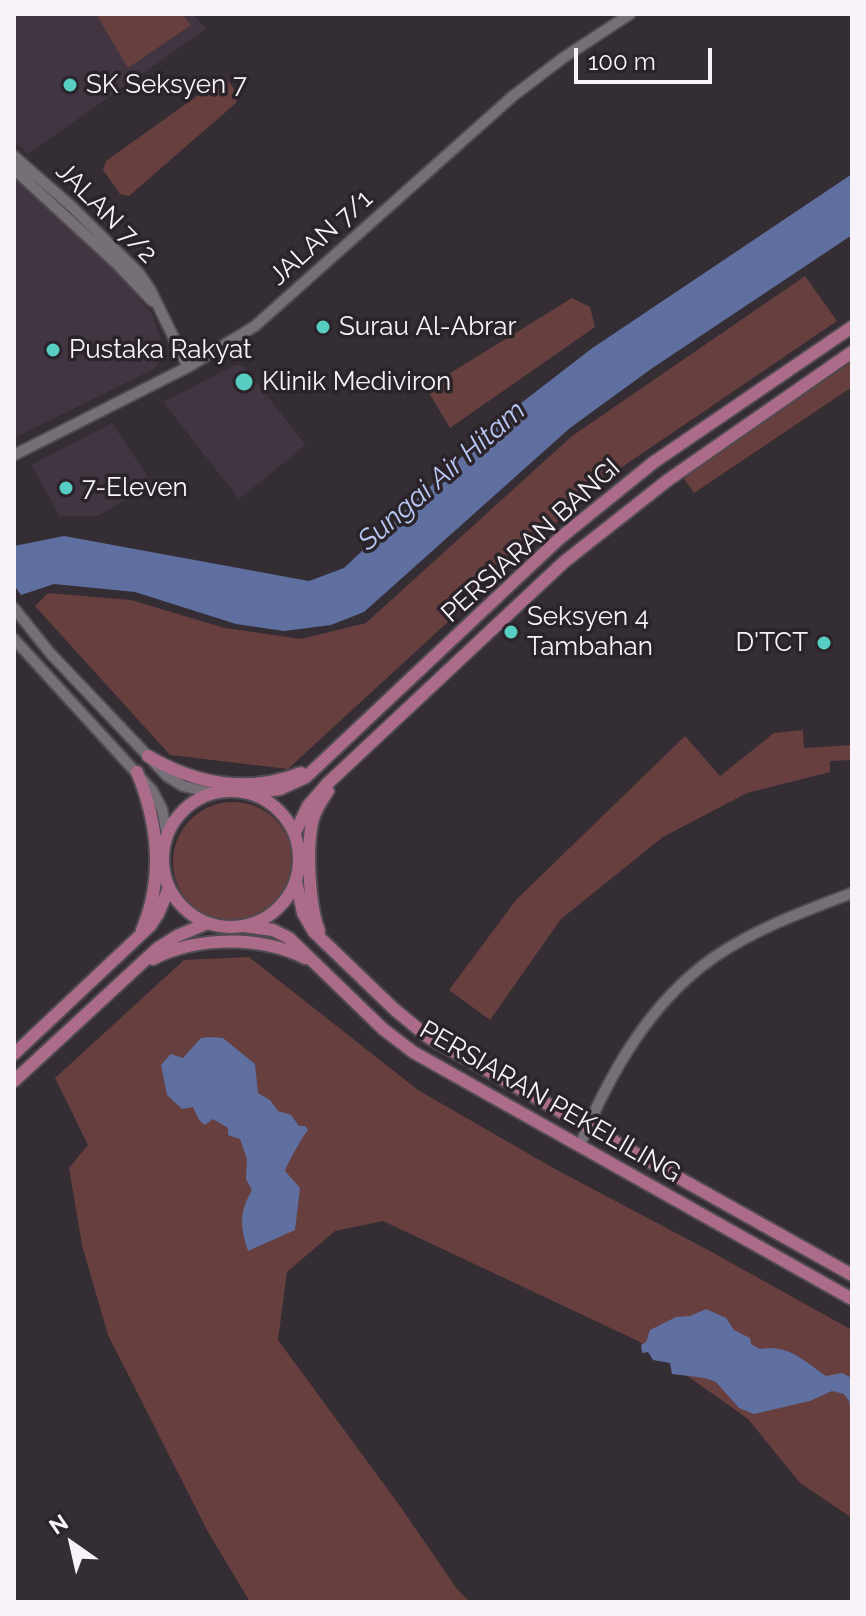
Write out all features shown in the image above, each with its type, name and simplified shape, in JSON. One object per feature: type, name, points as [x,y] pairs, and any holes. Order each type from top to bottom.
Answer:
[{"type":"main road","name":"PERSIARAN BANGI","points":[[249,793],[287,788],[301,781],[560,538],[654,462],[852,327]]},
{"type":"main road","name":"PERSIARAN BANGI","points":[[295,833],[300,819],[316,796],[564,562],[668,480],[852,352]]},
{"type":"main road","points":[[148,756],[188,777],[224,783],[271,782],[290,778],[322,764]]},
{"type":"main road","points":[[324,942],[311,898],[311,832],[318,806],[350,763]]},
{"type":"main road","points":[[137,772],[152,819],[157,856],[153,896],[139,936]]},
{"type":"main road","points":[[230,790],[249,793],[272,803],[295,833],[300,860],[296,881],[288,897],[261,920],[244,926],[226,927],[208,923],[182,907],[169,888],[163,861],[167,834],[181,812],[212,793],[230,790]]},
{"type":"main road","name":"PERSIARAN PEKELILING","points":[[296,881],[304,917],[324,942],[428,1037],[852,1275]]},
{"type":"main road","points":[[14,1054],[139,936],[158,914],[169,888]]},
{"type":"main road","points":[[14,1081],[170,940],[208,923]]},
{"type":"main road","name":"PERSIARAN PEKELILING","points":[[244,926],[273,930],[284,935],[383,1029],[413,1052],[852,1299]]},
{"type":"main road","points":[[135,969],[169,951],[194,944],[264,945],[291,951],[315,964]]},
{"type":"street","name":"JALAN 7/1","points":[[14,455],[188,367],[255,326],[513,96],[563,58],[630,14]]},
{"type":"street","name":"JALAN 7/2","points":[[14,156],[122,255],[150,289],[188,367]]},
{"type":"street","name":"JALAN 7/2","points":[[14,169],[117,264],[159,308]]},
{"type":"street","points":[[14,608],[50,653],[148,756],[177,783],[212,793]]},
{"type":"street","points":[[14,639],[54,686],[137,772],[160,803],[167,834]]},
{"type":"street","points":[[580,1145],[618,1064],[677,989],[713,958],[760,930],[852,893]]},
{"type":"shaded area","name":"SK Seksyen 7","points":[[14,14],[193,14],[206,29],[28,154],[14,141]]},
{"type":"shaded area","points":[[96,14],[182,14],[191,25],[128,68]]},
{"type":"shaded area","points":[[225,76],[238,95],[236,103],[129,196],[120,194],[103,170],[106,161]]},
{"type":"shaded area","points":[[14,175],[114,267],[153,315],[165,352],[154,369],[14,438]]},
{"type":"shaded area","points":[[805,276],[837,321],[600,482],[288,769],[170,755],[35,606],[48,593],[131,600],[225,628],[301,639],[366,623],[572,436]]},
{"type":"shaded area","points":[[572,298],[590,307],[595,327],[450,428],[426,388]]},
{"type":"shaded area","points":[[852,362],[852,387],[694,493],[684,479],[704,461]]},
{"type":"shaded area","points":[[237,364],[243,366],[306,445],[239,499],[163,402]]},
{"type":"shaded area","points":[[112,423],[152,483],[99,516],[60,516],[31,465]]},
{"type":"shaded area","points":[[803,730],[804,748],[852,745],[852,760],[830,761],[830,772],[747,793],[663,837],[561,919],[490,1020],[449,990],[516,900],[685,736],[720,776],[774,733]]},
{"type":"shaded area","points":[[233,802],[256,807],[275,820],[288,839],[293,862],[288,885],[275,904],[256,917],[233,922],[210,917],[191,904],[178,885],[173,862],[178,839],[191,820],[210,807]]},
{"type":"shaded area","points":[[249,957],[418,1090],[555,1169],[852,1330],[852,1518],[800,1483],[748,1419],[638,1341],[383,1221],[335,1231],[287,1272],[278,1340],[457,1589],[470,1602],[250,1602],[208,1532],[108,1335],[82,1245],[69,1168],[88,1145],[55,1078],[184,960]]},
{"type":"water","name":"Sungai Air Hitam","points":[[852,174],[852,235],[651,369],[570,428],[364,612],[331,625],[284,631],[236,624],[135,592],[54,584],[21,595],[14,585],[14,546],[64,536],[309,581],[344,568],[507,414],[591,349]]},
{"type":"water","points":[[201,1038],[223,1038],[255,1064],[258,1093],[270,1100],[278,1111],[291,1115],[299,1126],[305,1126],[308,1130],[285,1171],[300,1188],[295,1230],[248,1251],[242,1220],[252,1190],[246,1179],[247,1159],[240,1139],[228,1135],[228,1128],[213,1119],[205,1125],[193,1107],[182,1109],[167,1095],[161,1065],[171,1054],[183,1058]]},
{"type":"water","points":[[706,1309],[726,1318],[734,1330],[750,1338],[751,1344],[760,1349],[787,1351],[826,1376],[842,1373],[852,1378],[852,1420],[849,1401],[844,1394],[832,1391],[810,1401],[754,1414],[739,1408],[716,1382],[672,1374],[670,1363],[653,1360],[648,1352],[642,1353],[641,1345],[646,1342],[650,1330],[676,1317],[690,1316]]},
{"type":"place","name":"SK Seksyen 7","points":[[70,85]]},
{"type":"place","name":"Surau Al-Abrar","points":[[323,327]]},
{"type":"place","name":"Pustaka Rakyat","points":[[53,350]]},
{"type":"place","name":"Klinik Mediviron","points":[[244,382]]},
{"type":"place","name":"7-Eleven","points":[[66,488]]},
{"type":"place","name":"Seksyen 4 Tambahan","points":[[511,632]]},
{"type":"place","name":"D'TCT","points":[[824,643]]}]
